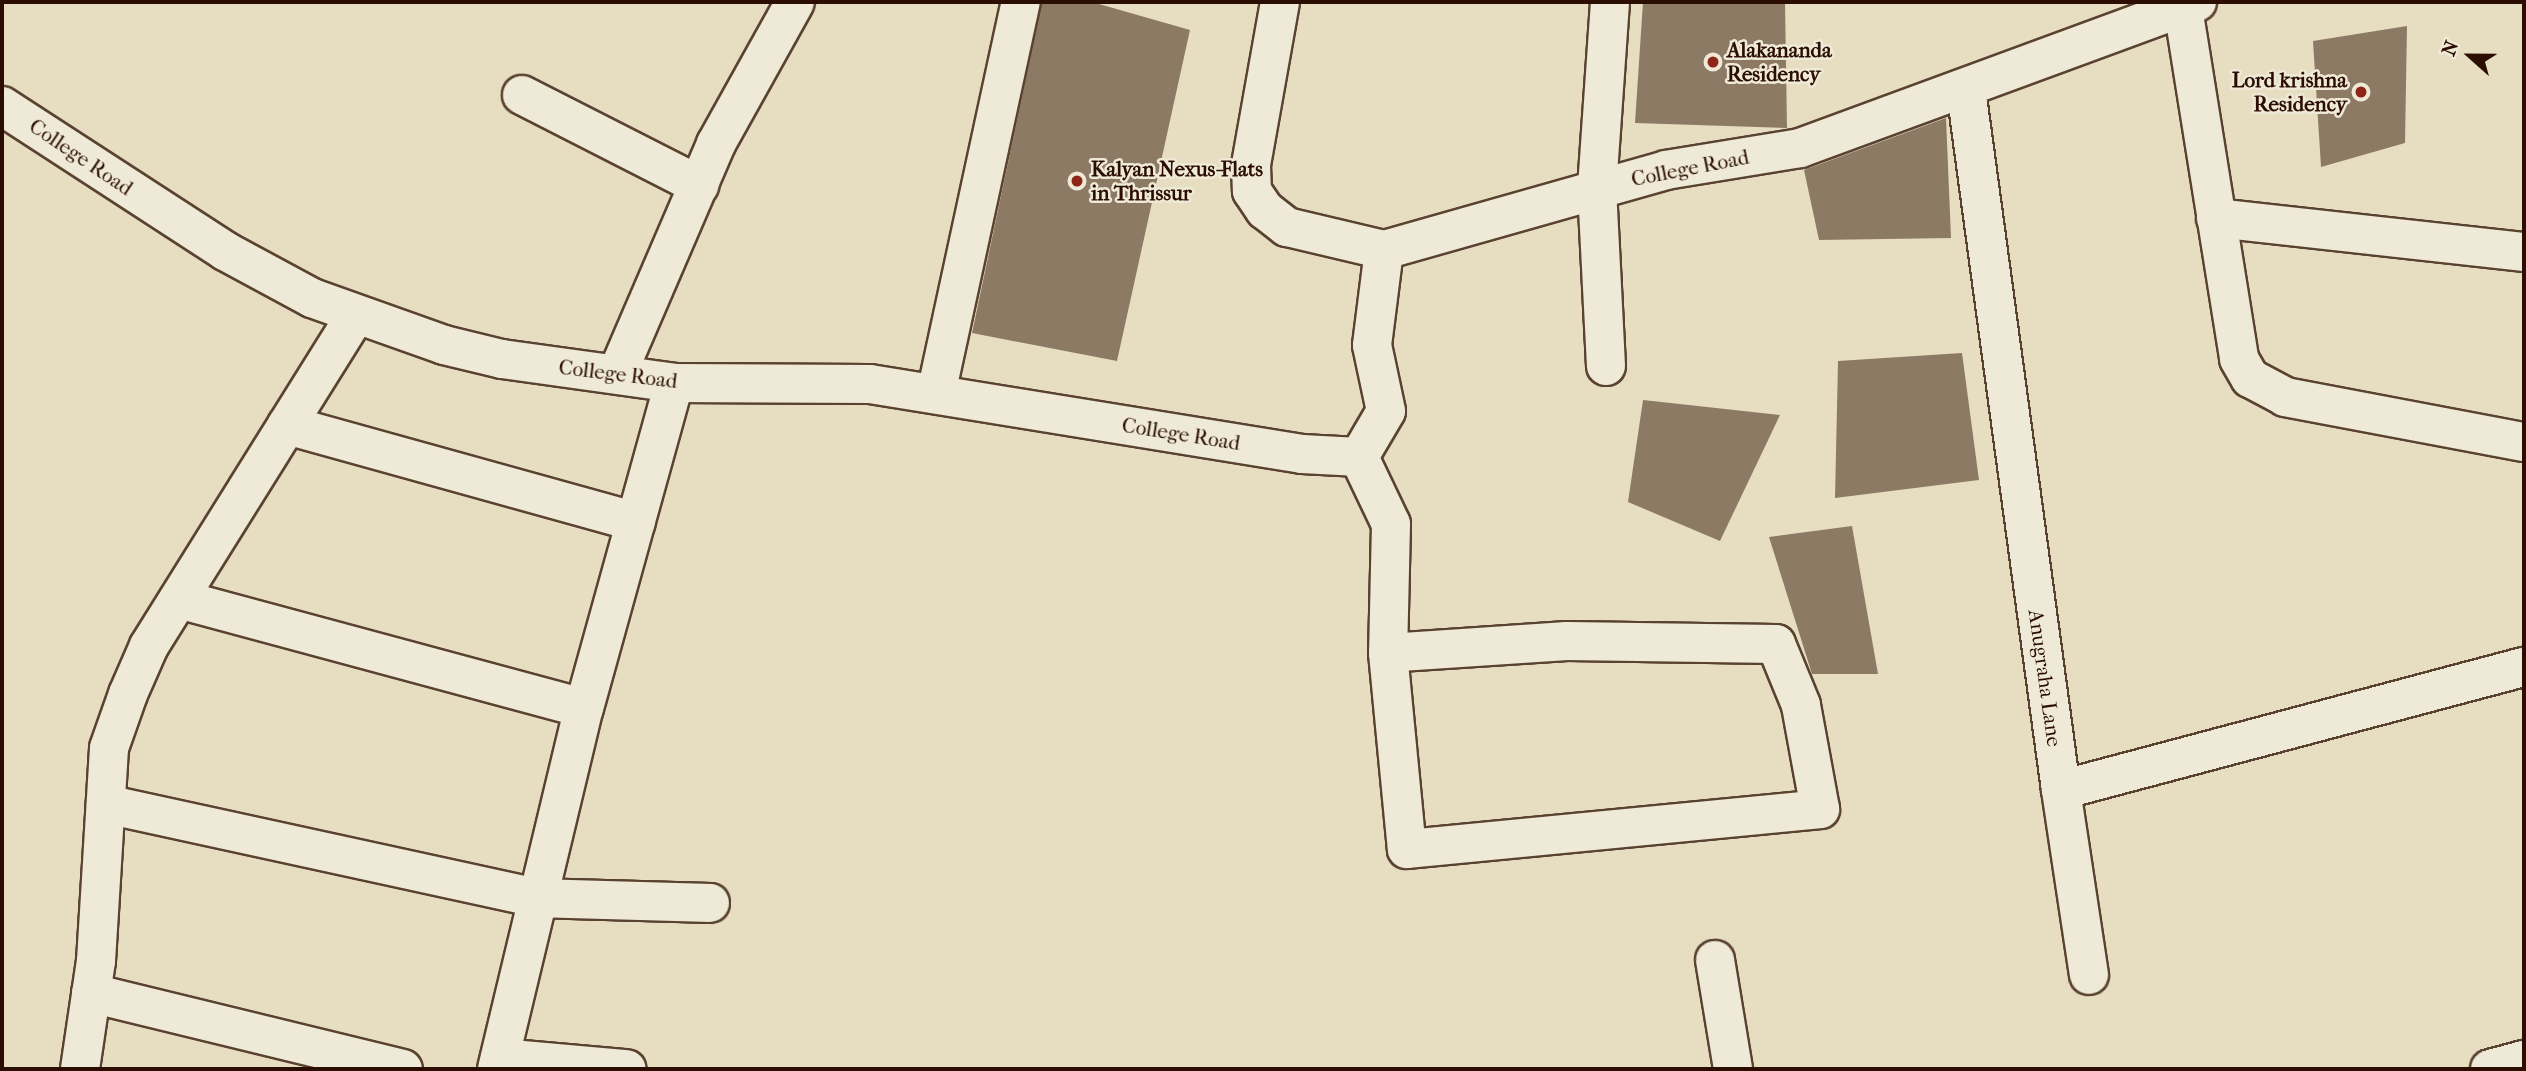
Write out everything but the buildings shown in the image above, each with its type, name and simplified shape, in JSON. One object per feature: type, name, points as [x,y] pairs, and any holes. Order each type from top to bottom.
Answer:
[{"type":"street","points":[[617,374],[699,185],[794,2]]},
{"type":"street","points":[[936,394],[1021,2]]},
{"type":"street","points":[[1280,2],[1251,165],[1252,191],[1287,227],[1384,250],[1372,345],[1386,411],[1359,457],[1391,524],[1388,653],[1408,849],[1820,809],[1801,705],[1776,644],[1567,641],[1388,653]]},
{"type":"street","points":[[1606,366],[1597,188],[1610,2]]},
{"type":"street","points":[[2190,5],[2216,218],[2239,359],[2264,390],[2524,442]]},
{"type":"street","name":"College Road","points":[[1384,250],[1666,170],[1800,148],[1966,90],[2190,5]]},
{"type":"street","name":"Anugraha Lane","points":[[1966,90],[2088,975]]},
{"type":"street","points":[[523,95],[699,185]]},
{"type":"street","name":"College Road","points":[[2,106],[225,251],[356,315],[502,359],[674,383],[870,384],[1302,454],[1359,457]]},
{"type":"street","points":[[2216,218],[2524,251]]},
{"type":"street","points":[[80,1069],[91,993],[109,748],[120,716],[149,646],[356,315]]},
{"type":"street","points":[[627,1069],[498,1063],[584,708],[674,383]]},
{"type":"street","points":[[287,425],[636,522]]},
{"type":"street","points":[[179,599],[584,708]]},
{"type":"street","points":[[2061,790],[2524,667]]},
{"type":"street","points":[[106,804],[536,898],[710,904]]},
{"type":"street","points":[[1715,960],[1733,1069]]},
{"type":"street","points":[[91,993],[402,1069]]},
{"type":"street","points":[[2490,1069],[2524,1060]]},
{"type":"place","name":"Alakananda Residency","points":[[1713,62]]},
{"type":"place","name":"Lord krishna Residency","points":[[2361,92]]},
{"type":"place","name":"Kalyan Nexus-Flats in Thrissur","points":[[1077,181]]}]
